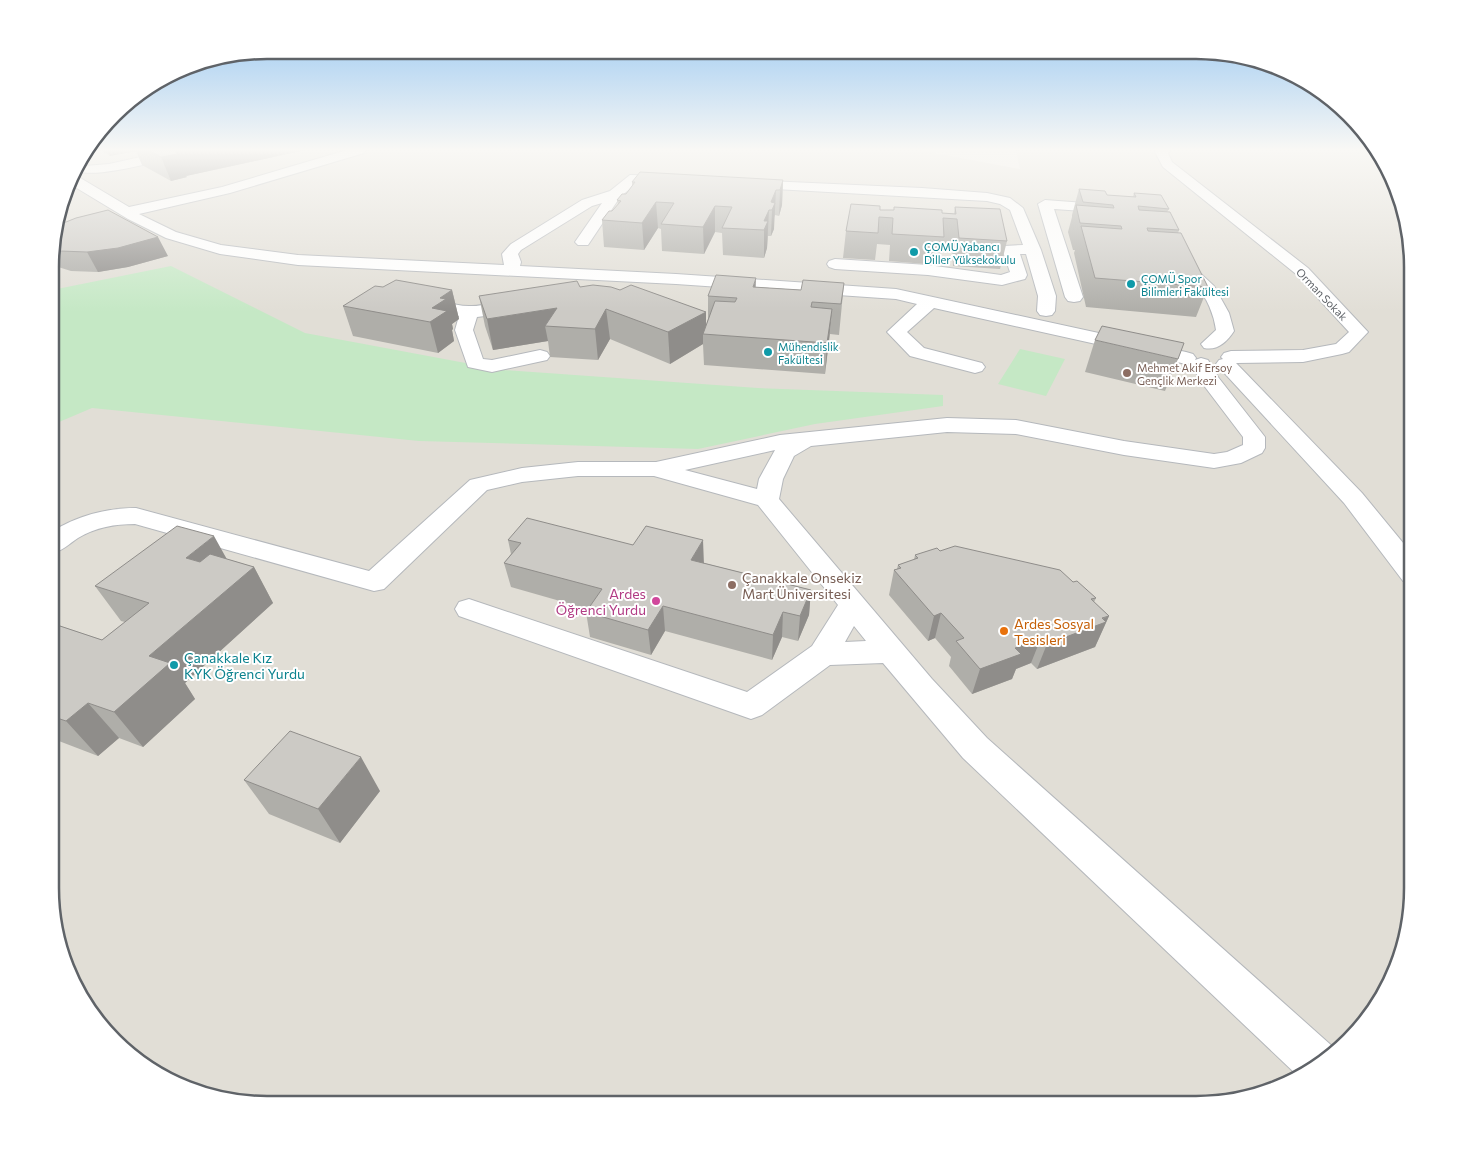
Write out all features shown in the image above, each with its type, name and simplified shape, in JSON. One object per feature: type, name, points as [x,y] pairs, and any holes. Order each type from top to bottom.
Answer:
[{"type":"street","points":[[132,204],[171,235],[220,249],[298,260],[436,267],[467,264],[494,251],[526,241]]},
{"type":"street","points":[[132,204],[144,213],[186,226],[213,237],[321,252],[512,267],[736,272],[897,282],[1064,315]]},
{"type":"street","points":[[144,213],[176,204]]},
{"type":"street","points":[[144,213],[181,204]]},
{"type":"street","points":[[512,267],[510,254],[526,241],[586,204]]},
{"type":"street","points":[[583,242],[608,204]]},
{"type":"street","points":[[947,204],[982,206]]},
{"type":"street","points":[[1010,204],[1013,205],[1024,224],[1033,250],[1047,296],[1046,311]]},
{"type":"street","points":[[1074,297],[1044,204],[1130,211]]},
{"type":"street","name":"Orman Sokak","points":[[1216,204],[1302,271],[1359,332],[1342,348],[1304,356],[1228,361]]},
{"type":"street","points":[[1004,224],[1052,226]]},
{"type":"street","points":[[835,264],[928,270],[1002,280],[1019,275],[1010,249],[1033,250]]},
{"type":"street","points":[[512,267],[535,273],[676,279],[887,294],[925,307],[1196,352],[1226,331],[1224,318],[1204,285],[1184,270],[1175,254]]},
{"type":"street","points":[[436,267],[420,298],[432,305],[469,312],[486,312],[502,308],[528,294]]},
{"type":"street","points":[[535,273],[532,288],[552,290]]},
{"type":"street","points":[[889,310],[925,307]]},
{"type":"street","points":[[925,307],[896,332],[917,352],[975,367]]},
{"type":"street","points":[[469,312],[464,330],[475,363],[492,366],[540,356]]},
{"type":"street","points":[[1092,321],[1228,361],[1353,498],[1404,563]]},
{"type":"street","points":[[59,539],[87,523],[113,516],[136,516],[374,582],[479,485],[522,475],[578,469],[656,469],[746,448],[809,438],[915,427],[974,424],[1016,427],[1124,448],[1214,461],[1243,454],[1254,448],[1254,437],[1208,378],[1196,352]]},
{"type":"street","points":[[767,500],[771,478],[785,452],[809,438]]},
{"type":"street","points":[[656,469],[767,500],[921,688],[975,748],[1314,1060]]},
{"type":"street","points":[[469,609],[751,706],[822,654],[853,604]]},
{"type":"street","points":[[822,654],[891,651]]},
{"type":"shaded area","name":"Çanakkale Onsekiz Mart Üniversitesi","points":[[69,204],[1394,204],[1404,253],[1404,902],[1397,942],[1383,981],[1353,1026],[1334,1045],[1312,1061],[1289,1075],[1263,1085],[1237,1092],[1210,1096],[253,1096],[213,1089],[174,1075],[129,1045],[110,1026],[94,1004],[80,981],[70,955],[63,929],[59,902],[59,253]]},
{"type":"green space","points":[[171,266],[305,333],[503,370],[758,388],[943,395],[943,406],[815,424],[698,449],[419,441],[92,408],[59,422],[59,289]]},
{"type":"green space","points":[[1020,349],[1065,359],[1046,396],[998,384]]},
{"type":"building","points":[[618,204],[655,204],[642,223],[602,220],[609,211],[612,211]]},
{"type":"building","points":[[673,204],[775,204],[772,210],[769,210],[764,221],[768,221],[764,230],[722,228],[732,207],[715,206],[703,227],[661,224]]},
{"type":"building","points":[[851,204],[880,206],[880,210],[894,210],[894,207],[942,210],[942,213],[956,214],[955,207],[1000,209],[1007,241],[959,238],[957,219],[943,218],[944,237],[892,234],[893,218],[879,217],[878,233],[846,231]]},
{"type":"building","points":[[1102,204],[1166,204],[1169,209],[1138,206],[1139,210],[1170,212],[1179,230],[1147,228],[1148,231],[1181,233],[1208,287],[1095,278],[1081,226],[1122,229],[1121,226],[1080,223],[1076,205],[1114,208],[1113,205]]},
{"type":"building","points":[[108,210],[158,237],[118,248],[87,252],[59,251],[64,223]]},
{"type":"building","points":[[716,275],[756,278],[753,287],[801,290],[803,280],[844,283],[841,304],[812,302],[811,307],[832,309],[827,343],[703,334],[715,301],[735,302],[737,298],[708,296]]},
{"type":"building","points":[[396,280],[452,290],[440,298],[446,299],[432,308],[447,311],[430,322],[343,306],[375,286],[383,287]]},
{"type":"building","points":[[577,281],[580,287],[593,285],[620,290],[631,285],[706,312],[668,332],[606,309],[595,329],[545,326],[557,308],[487,319],[479,296]]},
{"type":"building","points":[[1102,326],[1184,343],[1178,359],[1095,340]]},
{"type":"building","points":[[527,518],[633,545],[646,526],[703,540],[691,560],[811,590],[800,616],[783,612],[773,635],[663,606],[648,630],[586,612],[602,589],[504,563],[521,543],[508,540]]},
{"type":"building","points":[[177,526],[214,536],[186,558],[200,562],[210,554],[254,567],[149,656],[170,663],[114,712],[88,703],[66,721],[59,719],[59,626],[102,640],[149,603],[95,586]]},
{"type":"building","name":"Ardes Sosyal Tesisleri","points":[[955,546],[1060,570],[1073,582],[1077,581],[1096,598],[1091,599],[1109,616],[1102,618],[1106,622],[1047,644],[1041,638],[1015,648],[1021,654],[980,669],[956,641],[964,638],[941,613],[934,616],[894,570],[901,568],[898,565],[918,558],[915,555],[937,548],[940,551]]},
{"type":"building","points":[[290,731],[361,757],[318,809],[244,780]]},
{"type":"place","name":"ÇOMÜ Yabancı Diller Yüksekokulu","points":[[914,252]]},
{"type":"place","name":"ÇOMÜ Spor Bilimleri Fakültesi","points":[[1131,284]]},
{"type":"place","name":"Mühendislik Fakültesi","points":[[768,352]]},
{"type":"place","name":"Mehmet Akif Ersoy Gençlik Merkezi","points":[[1127,373]]},
{"type":"place","name":"Çanakkale Onsekiz Mart Üniversitesi","points":[[732,585]]},
{"type":"place","name":"Ardes Öğrenci Yurdu","points":[[656,601]]},
{"type":"place","name":"Ardes Sosyal Tesisleri","points":[[1004,631]]},
{"type":"place","name":"Çanakkale Kız KYK Öğrenci Yurdu","points":[[174,665]]}]
